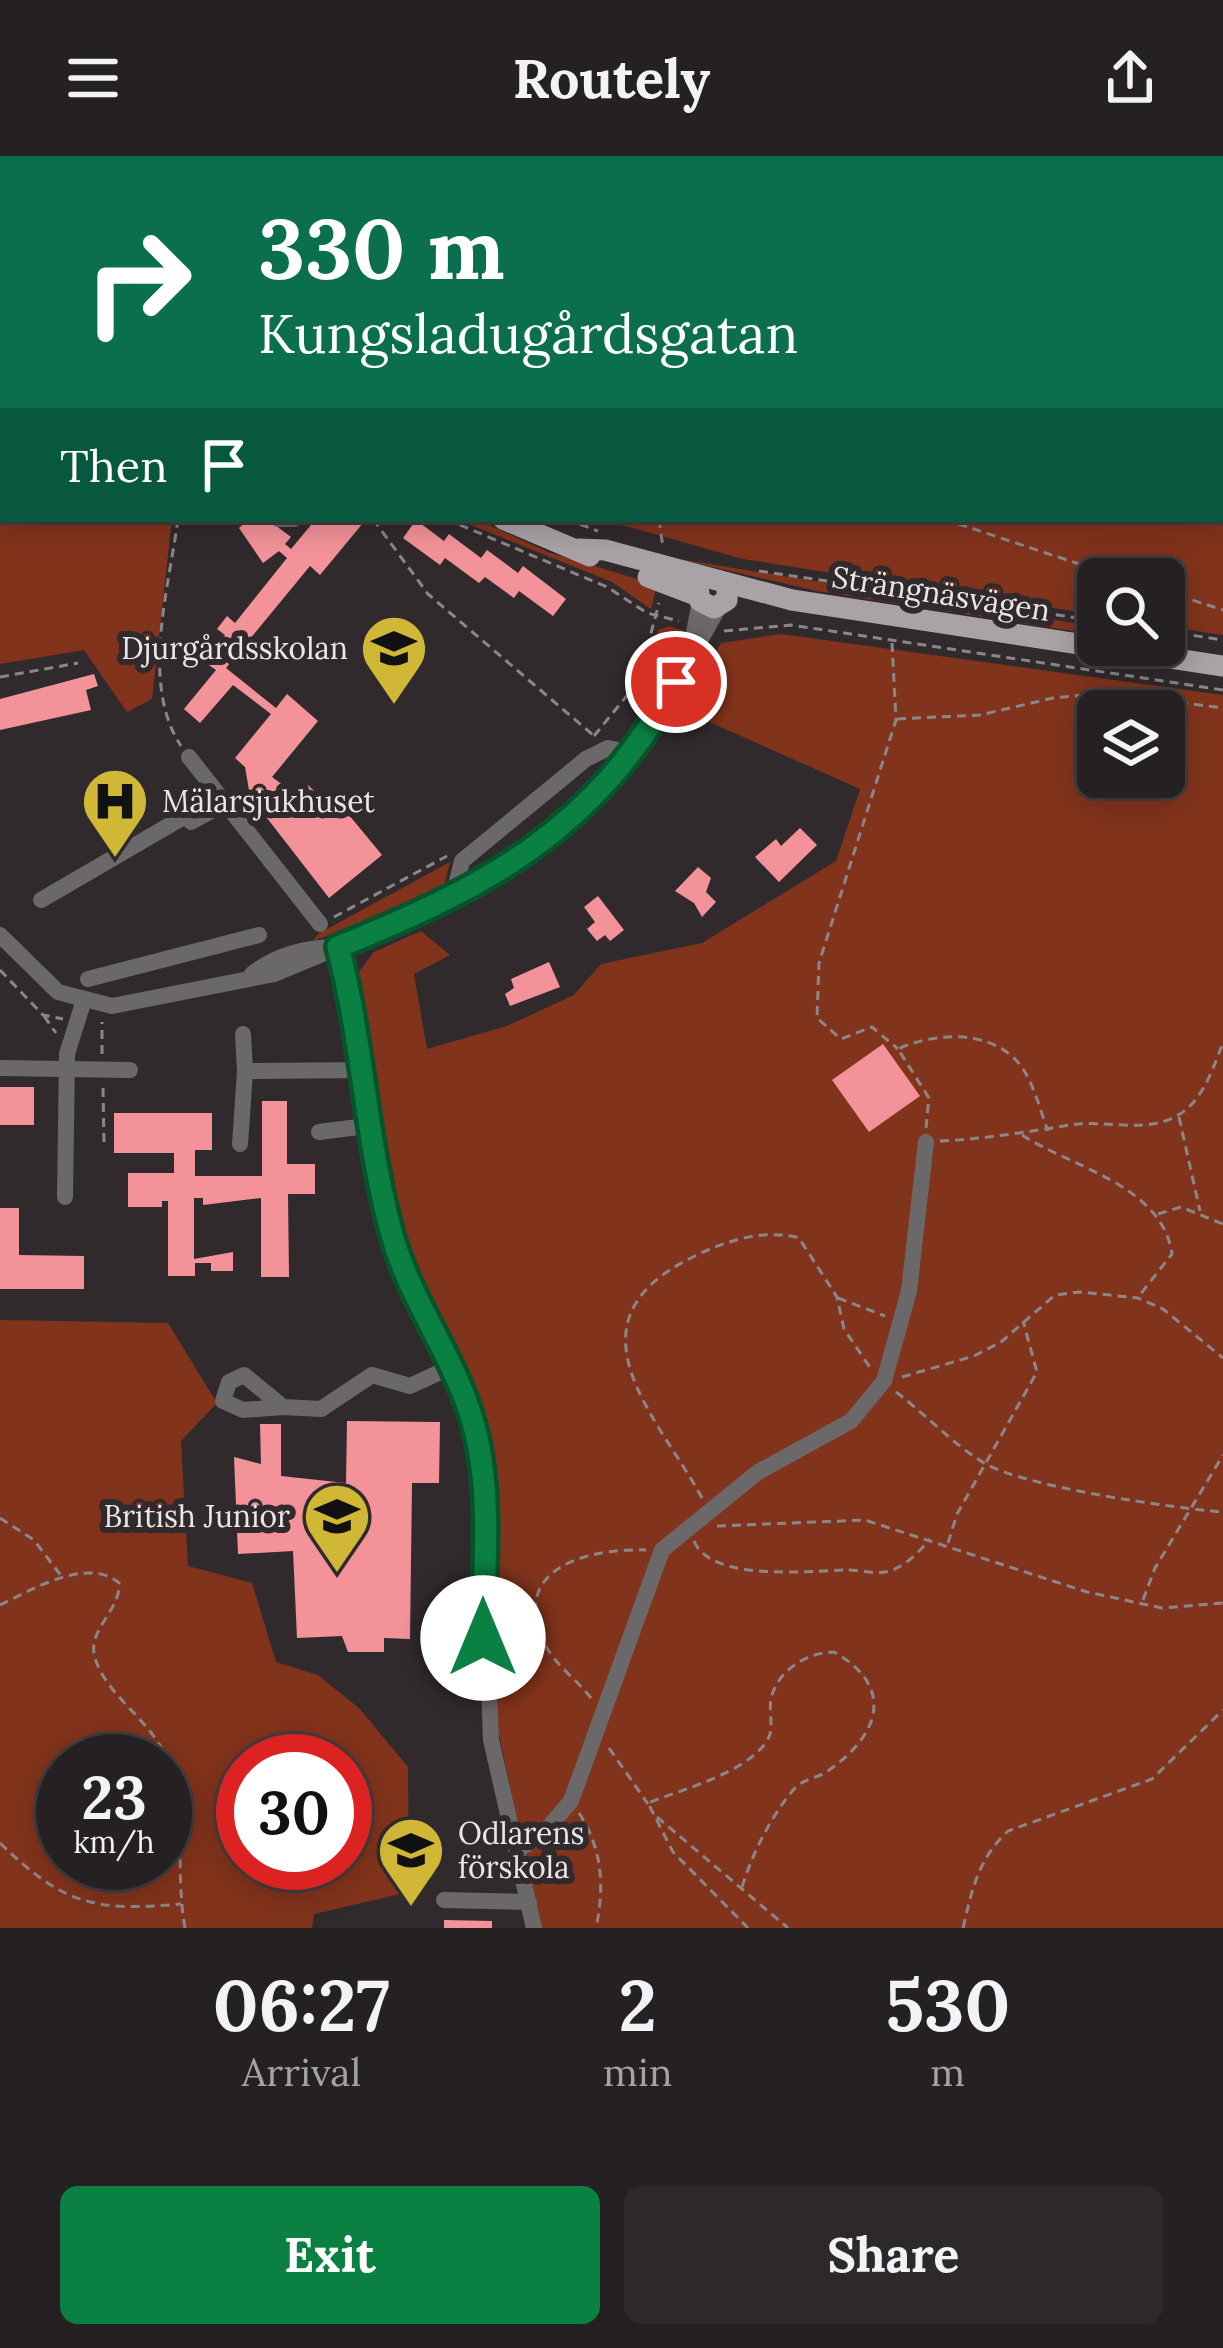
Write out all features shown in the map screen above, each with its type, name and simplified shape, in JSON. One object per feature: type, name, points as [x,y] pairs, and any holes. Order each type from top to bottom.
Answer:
[{"type":"main road","name":"Strängnäsvägen","points":[[510,522],[579,549],[605,550],[717,591],[1223,666]]},
{"type":"street","points":[[0,935],[43,982],[83,1003],[112,1006],[251,974],[274,974],[453,898],[521,861],[572,818],[630,752],[689,659],[717,591]]},
{"type":"street","points":[[453,898],[462,861],[586,759],[608,748],[630,752]]},
{"type":"street","points":[[189,757],[320,924]]},
{"type":"street","points":[[41,900],[226,803]]},
{"type":"street","points":[[88,979],[173,961],[259,935]]},
{"type":"street","points":[[338,947],[394,1242],[472,1417],[484,1490],[484,1666],[491,1740],[535,1928]]},
{"type":"street","points":[[173,961],[183,992]]},
{"type":"street","points":[[65,1197],[68,1049],[83,1003]]},
{"type":"street","points":[[240,1144],[243,1034]]},
{"type":"street","points":[[0,1068],[130,1070]]},
{"type":"street","points":[[245,1071],[365,1070]]},
{"type":"street","points":[[319,1132],[374,1125]]},
{"type":"street","points":[[516,1851],[542,1835],[571,1801],[602,1727],[662,1550],[781,1456],[850,1421],[884,1383],[902,1319],[926,1142]]},
{"type":"street","points":[[283,1407],[322,1409],[372,1375],[410,1386],[451,1367]]},
{"type":"street","points":[[439,1670],[484,1666]]},
{"type":"street","points":[[443,1900],[529,1902]]},
{"type":"path","points":[[178,522],[159,688],[167,725],[189,757]]},
{"type":"path","points":[[375,522],[428,594],[594,736],[638,682],[660,599]]},
{"type":"path","points":[[453,522],[607,587],[656,616],[688,623]]},
{"type":"path","points":[[659,522],[663,550]]},
{"type":"path","points":[[953,522],[1077,563]]},
{"type":"path","points":[[717,591],[1077,619]]},
{"type":"path","points":[[1185,598],[1223,610]]},
{"type":"path","points":[[723,631],[784,625],[1223,690]]},
{"type":"path","points":[[1185,634],[1223,640]]},
{"type":"path","points":[[892,641],[896,720],[819,963],[817,1018],[841,1039],[872,1027],[898,1049],[929,1098],[926,1142],[1105,1122],[1144,1126],[1179,1115],[1198,1097],[1223,1043]]},
{"type":"path","points":[[0,677],[78,663]]},
{"type":"path","points":[[896,720],[980,716],[1053,698],[1105,693],[1223,708]]},
{"type":"path","points":[[320,924],[455,850]]},
{"type":"path","points":[[0,970],[68,1049]]},
{"type":"path","points":[[43,1015],[76,1022]]},
{"type":"path","points":[[898,1049],[947,1034],[996,1047],[1015,1059],[1028,1078],[1048,1131]]},
{"type":"path","points":[[1179,1115],[1200,1211]]},
{"type":"path","points":[[1020,1134],[1093,1171],[1156,1215],[1169,1234],[1172,1254],[1138,1298]]},
{"type":"path","points":[[1156,1215],[1181,1208],[1200,1211],[1223,1224]]},
{"type":"path","points":[[709,1510],[636,1396],[625,1361],[628,1330],[639,1298],[673,1267],[716,1245],[787,1234],[799,1238],[837,1298],[844,1329],[884,1383],[984,1462],[1021,1478],[1223,1512]]},
{"type":"path","points":[[884,1383],[1001,1342],[1055,1295],[1138,1298],[1163,1310],[1223,1358]]},
{"type":"path","points":[[837,1298],[902,1319]]},
{"type":"path","points":[[949,1543],[984,1462],[1037,1372],[1022,1319]]},
{"type":"path","points":[[1142,1604],[1155,1568],[1223,1455]]},
{"type":"path","points":[[0,1518],[34,1540],[63,1578]]},
{"type":"path","points":[[688,1526],[765,1528],[865,1520],[949,1543],[1088,1592],[1162,1608],[1223,1603]]},
{"type":"path","points":[[688,1526],[708,1560],[804,1573],[885,1572],[918,1553],[930,1538]]},
{"type":"path","points":[[662,1550],[581,1555],[545,1578],[538,1601],[541,1633],[550,1654],[602,1727],[673,1852],[748,1928]]},
{"type":"path","points":[[0,1605],[63,1578],[98,1574],[119,1583],[120,1593],[94,1637],[95,1660],[167,1760],[182,1854],[185,1928]]},
{"type":"path","points":[[647,1803],[736,1766],[761,1749],[770,1739],[771,1696],[807,1655],[834,1652],[868,1675],[877,1697],[871,1719],[827,1771],[793,1790],[761,1837],[742,1887]]},
{"type":"path","points":[[963,1928],[976,1875],[991,1847],[1008,1831],[1152,1779],[1223,1710]]},
{"type":"path","points":[[571,1801],[597,1840],[602,1900],[596,1928]]},
{"type":"path","points":[[647,1803],[686,1847],[788,1928]]},
{"type":"path","points":[[0,1843],[42,1884],[71,1899],[125,1906],[183,1904]]},
{"type":"shaded area","points":[[0,522],[172,522],[152,699],[127,712],[84,650],[0,664]]},
{"type":"shaded area","points":[[463,522],[483,522],[548,552],[657,585],[651,609],[612,582]]},
{"type":"shaded area","points":[[612,522],[1223,522],[1223,635],[1185,629],[1185,558],[1077,558],[1077,612],[743,559]]},
{"type":"shaded area","points":[[678,559],[1077,624],[1077,632],[817,591]]},
{"type":"shaded area","points":[[669,626],[684,631],[651,700],[640,696],[658,630]]},
{"type":"shaded area","points":[[781,634],[1223,695],[1223,1928],[540,1928],[493,1706],[483,1432],[473,1398],[402,1247],[357,974],[374,952],[421,931],[450,955],[414,974],[427,1049],[507,1026],[574,995],[601,964],[702,943],[836,861],[860,789],[680,709],[721,643]]},
{"type":"shaded area","points":[[450,862],[442,893],[313,941],[318,934]]},
{"type":"shaded area","points":[[0,1320],[168,1323],[217,1403],[181,1441],[188,1566],[252,1583],[276,1662],[318,1675],[360,1709],[408,1767],[409,1892],[314,1914],[312,1928],[0,1928]]},
{"type":"building","name":"Djurgårdsskolan","points":[[246,522],[271,522],[291,537],[285,544],[291,549],[314,522],[363,523],[320,575],[310,566],[226,668],[276,708],[287,694],[318,721],[272,777],[296,795],[308,785],[328,805],[335,798],[382,855],[329,898],[250,796],[245,767],[235,758],[271,714],[233,685],[200,723],[184,709],[216,670],[203,661],[225,635],[217,629],[227,616],[235,623],[287,558],[279,551],[263,563],[239,528]]},
{"type":"building","points":[[419,522],[444,541],[449,534],[481,558],[487,550],[518,573],[523,566],[566,599],[553,616],[519,591],[514,598],[485,577],[479,583],[445,558],[440,565],[403,538]]},
{"type":"building","points":[[94,674],[98,686],[86,690],[91,710],[0,730],[0,699]]},
{"type":"building","points":[[800,828],[817,845],[779,882],[755,857],[776,839],[781,846]]},
{"type":"building","points":[[698,867],[711,878],[706,892],[716,902],[702,917],[694,903],[675,891]]},
{"type":"building","points":[[598,896],[624,930],[610,941],[605,935],[597,941],[587,929],[595,922],[584,907]]},
{"type":"building","points":[[549,962],[560,987],[510,1006],[505,994],[514,988],[511,979]]},
{"type":"building","points":[[883,1044],[920,1096],[869,1132],[832,1080]]},
{"type":"building","points":[[0,1087],[34,1087],[34,1125],[0,1125]]},
{"type":"building","points":[[262,1101],[287,1101],[287,1164],[315,1164],[315,1194],[288,1194],[289,1277],[261,1277],[261,1198],[203,1205],[203,1198],[194,1198],[194,1259],[233,1252],[233,1271],[211,1271],[211,1263],[195,1263],[195,1276],[168,1276],[168,1201],[162,1201],[162,1207],[128,1207],[128,1173],[174,1173],[174,1153],[114,1153],[114,1113],[212,1113],[212,1150],[195,1150],[195,1176],[262,1176]]},
{"type":"building","points":[[0,1208],[19,1208],[19,1255],[84,1256],[84,1289],[0,1289]]},
{"type":"building","points":[[347,1421],[440,1422],[439,1483],[412,1483],[410,1639],[384,1638],[384,1652],[348,1652],[342,1636],[297,1638],[293,1551],[238,1554],[234,1457],[261,1464],[260,1424],[281,1424],[281,1476],[346,1483]]},
{"type":"building","points":[[444,1920],[492,1921],[492,1928],[444,1928]]},
{"type":"place","name":"Djurgårdsskolan","points":[[394,707]]},
{"type":"place","name":"Mälarsjukhuset","points":[[115,860]]},
{"type":"place","name":"British Junior","points":[[337,1575]]},
{"type":"place","name":"Odlarens förskola","points":[[411,1909]]},
{"type":"route","points":[[483,1638],[484,1490],[479,1449],[459,1383],[423,1315],[394,1242],[385,1209],[359,1025],[338,947],[472,889],[521,861],[619,769],[676,682]]}]
